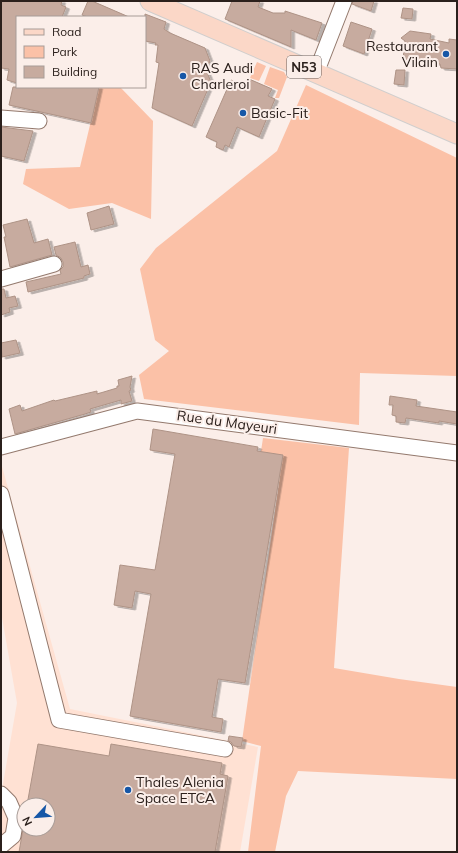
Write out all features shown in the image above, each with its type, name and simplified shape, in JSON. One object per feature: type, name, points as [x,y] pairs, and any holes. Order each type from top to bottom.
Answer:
[{"type":"main road","name":"N53","points":[[150,1],[457,134]]},
{"type":"street","points":[[316,73],[344,1]]},
{"type":"street","points":[[1,118],[40,121]]},
{"type":"street","points":[[1,279],[54,264]]},
{"type":"street","name":"Rue du Mayeuri","points":[[1,447],[136,410],[457,453]]},
{"type":"street","points":[[1,494],[60,720],[225,749]]},
{"type":"street","points":[[1,794],[9,802],[16,818],[13,836],[1,846]]},
{"type":"shaded area","name":"Thales Alenia Space ETCA","points":[[1,463],[70,709],[258,747],[240,852],[1,852],[1,795],[17,703],[1,612]]},
{"type":"green space","points":[[257,62],[266,66],[259,81],[250,78]]},
{"type":"green space","points":[[270,67],[284,72],[287,77],[279,98],[275,98],[278,90],[264,84]]},
{"type":"green space","points":[[306,85],[457,158],[457,376],[360,373],[359,425],[144,399],[139,375],[169,351],[155,340],[140,269],[156,248],[277,151]]},
{"type":"green space","points":[[99,88],[121,88],[153,121],[151,219],[112,203],[69,209],[23,184],[26,169],[80,167]]},
{"type":"green space","points":[[263,438],[349,448],[334,668],[457,687],[457,779],[298,771],[286,796],[275,852],[248,852],[261,746],[242,741],[280,476],[258,471]]},
{"type":"building","points":[[1,1],[62,1],[61,5],[66,7],[62,16],[16,16],[16,83],[7,80],[9,69],[1,68]]},
{"type":"building","points":[[88,1],[92,1],[127,16],[85,16],[82,15]]},
{"type":"building","points":[[232,1],[260,1],[258,7],[273,13],[285,13],[285,11],[322,23],[316,40],[291,30],[291,47],[225,19]]},
{"type":"building","points":[[353,1],[374,1],[371,11],[352,4]]},
{"type":"building","points":[[403,8],[413,9],[412,19],[401,18]]},
{"type":"building","name":"RAS Audi Charleroi","points":[[145,14],[166,22],[164,29],[170,33],[205,48],[210,61],[206,70],[211,82],[192,126],[152,108],[159,63],[156,62],[158,45],[155,45],[156,43],[146,41]]},
{"type":"building","points":[[351,22],[372,29],[364,54],[343,46]]},
{"type":"building","points":[[410,31],[431,34],[430,39],[449,43],[449,39],[457,40],[457,69],[441,68],[440,64],[403,59],[405,41],[401,38]]},
{"type":"building","points":[[396,70],[405,70],[404,85],[394,84]]},
{"type":"building","name":"Basic-Fit","points":[[249,79],[272,89],[268,96],[275,99],[259,137],[237,127],[229,147],[225,145],[223,150],[216,147],[217,142],[206,137],[231,80],[245,87]]},
{"type":"building","points":[[13,87],[99,88],[91,123],[9,105]]},
{"type":"building","points":[[1,127],[33,131],[24,161],[1,156]]},
{"type":"building","points":[[109,206],[114,224],[91,230],[87,213]]},
{"type":"building","points":[[27,219],[34,243],[48,239],[52,255],[10,267],[3,225]]},
{"type":"building","points":[[75,242],[81,267],[88,265],[90,274],[84,276],[84,278],[28,292],[26,282],[61,274],[60,270],[63,267],[63,262],[61,258],[56,255],[54,247]]},
{"type":"building","points":[[1,289],[4,289],[6,298],[15,296],[18,306],[9,308],[10,312],[1,315]]},
{"type":"building","points":[[16,340],[20,353],[2,357],[1,343]]},
{"type":"building","points":[[132,376],[130,387],[131,390],[129,391],[132,401],[121,404],[121,400],[90,409],[91,412],[85,414],[15,434],[9,409],[20,405],[22,411],[54,400],[97,391],[97,394],[117,388],[117,386],[119,386],[118,380]]},
{"type":"building","points":[[390,396],[417,400],[416,406],[457,412],[457,424],[406,418],[405,423],[396,422],[396,416],[392,415],[393,405],[389,405]]},
{"type":"building","points":[[153,429],[258,447],[257,451],[283,455],[245,683],[218,679],[212,717],[223,719],[221,732],[130,716],[151,594],[135,591],[132,608],[114,605],[120,565],[155,570],[175,454],[150,450]]},
{"type":"building","points":[[229,736],[243,738],[241,747],[234,746],[228,741]]},
{"type":"building","name":"Thales Alenia Space ETCA","points":[[38,744],[109,756],[111,744],[222,763],[220,774],[228,776],[215,852],[19,852],[22,837],[56,837],[56,797],[28,797]]},
{"type":"place","name":"Restaurant Vilain","points":[[446,54]]},
{"type":"place","name":"RAS Audi Charleroi","points":[[183,76]]},
{"type":"place","name":"Basic-Fit","points":[[243,113]]},
{"type":"place","name":"Thales Alenia Space ETCA","points":[[128,790]]}]
